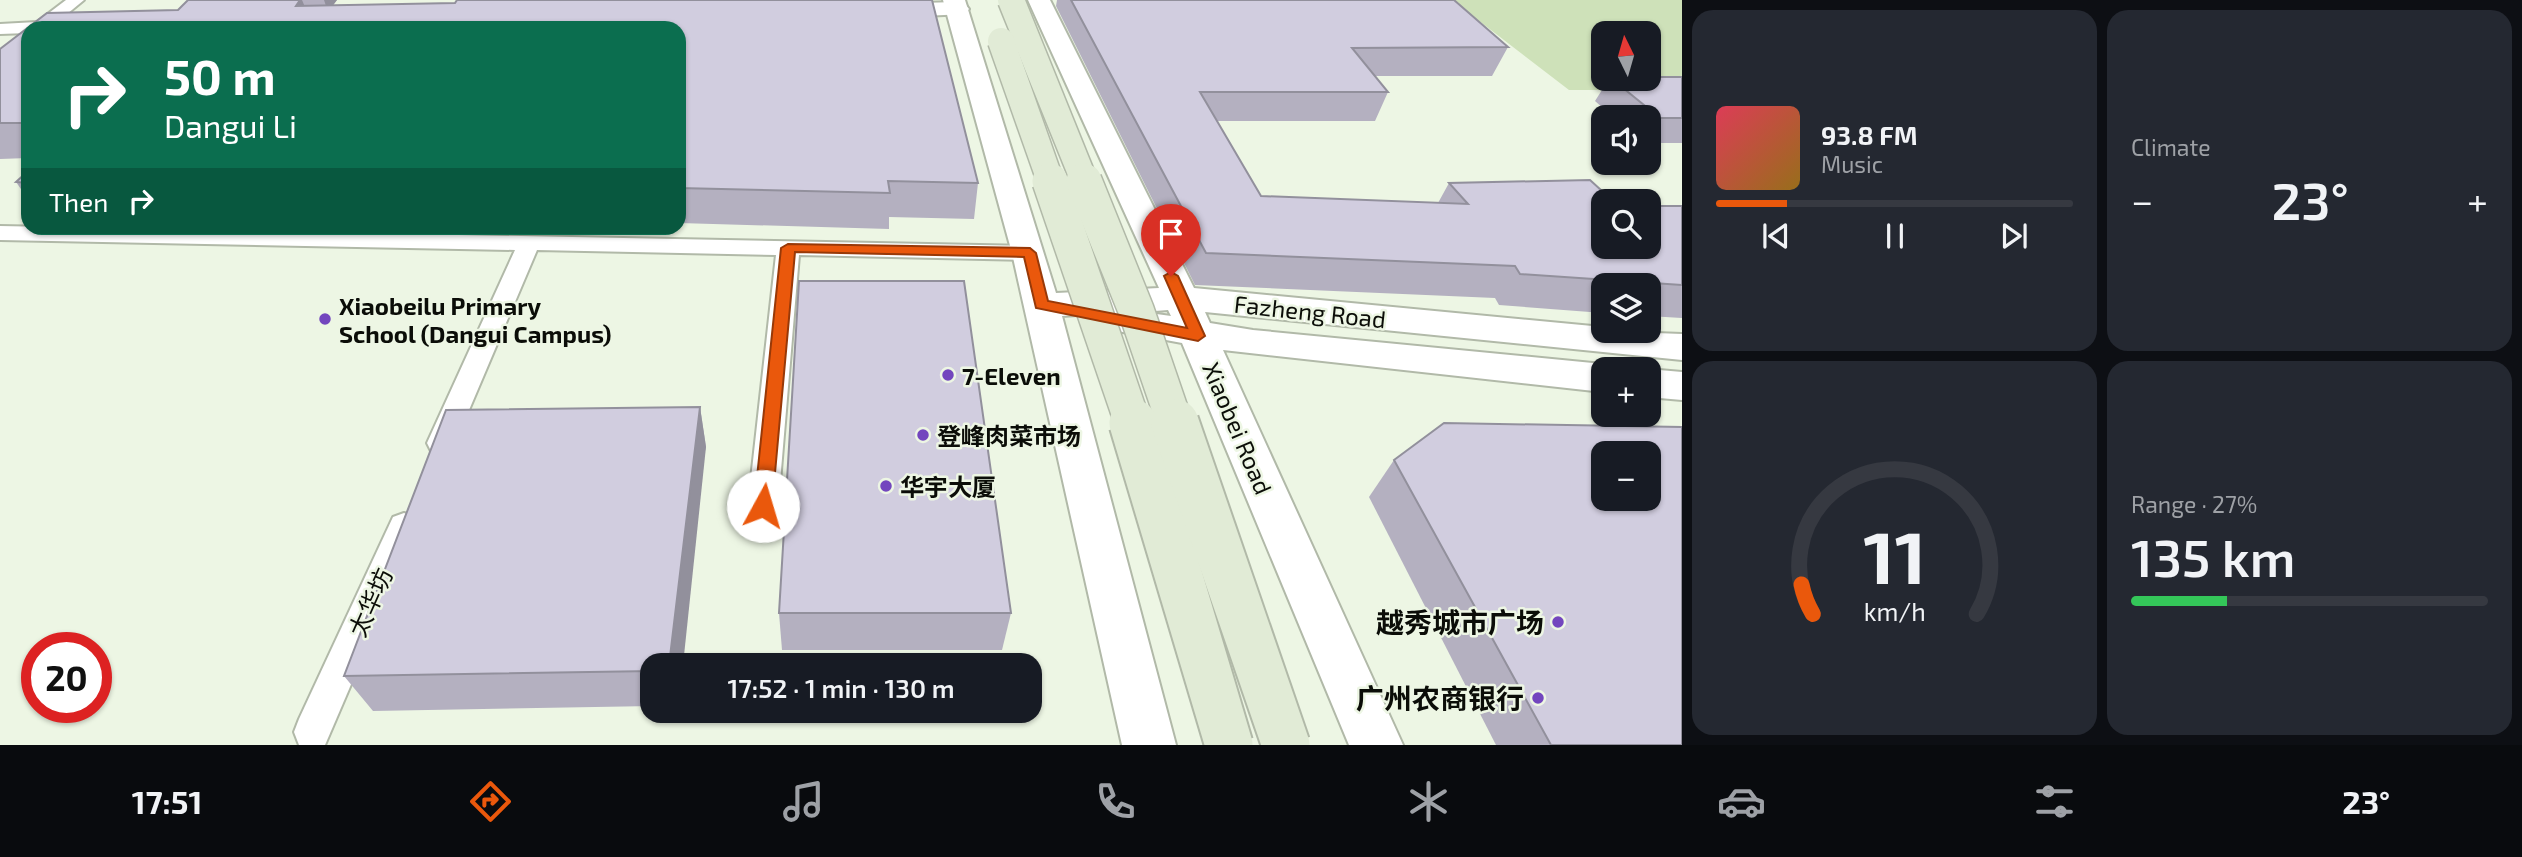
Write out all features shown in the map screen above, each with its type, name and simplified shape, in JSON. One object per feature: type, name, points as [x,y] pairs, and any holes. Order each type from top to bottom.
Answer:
[{"type":"main road","points":[[1011,0],[1136,310],[1286,745]]},
{"type":"main road","points":[[966,3],[1121,383],[1228,745]]},
{"type":"street","name":"Xiaobei Road","points":[[1040,0],[1181,298],[1376,745]]},
{"type":"street","points":[[860,11],[966,3],[1005,174],[1030,253],[1149,745]]},
{"type":"street","points":[[1005,174],[1040,197],[1065,202],[1104,195],[1124,178]]},
{"type":"street","name":"Fazheng Road","points":[[1042,304],[1181,298],[1682,347]]},
{"type":"street","name":"Fazheng Road","points":[[1042,304],[1198,336],[1591,377]]},
{"type":"street","points":[[1661,384],[1682,386]]},
{"type":"lane","points":[[50,21],[76,0]]},
{"type":"lane","points":[[0,29],[21,33]]},
{"type":"lane","points":[[0,233],[21,233]]},
{"type":"lane","points":[[106,235],[1030,253]]},
{"type":"lane","points":[[429,468],[529,243]]},
{"type":"lane","points":[[763,506],[788,248]]},
{"type":"lane","name":"太华坊","points":[[312,732],[412,506]]},
{"type":"green space","points":[[1452,0],[1682,0],[1682,90],[1661,90],[1661,21],[1591,21],[1591,90],[1569,90]]},
{"type":"building","points":[[188,0],[300,0],[296,6],[455,3],[457,0],[932,0],[978,183],[888,181],[890,193],[686,188],[686,21],[37,21],[47,13],[178,10]]},
{"type":"building","points":[[1071,0],[1454,0],[1508,47],[1352,48],[1388,92],[1200,92],[1261,196],[1468,204],[1449,183],[1590,180],[1600,189],[1591,189],[1591,259],[1661,259],[1661,206],[1682,206],[1682,285],[1661,284],[1661,273],[1591,273],[1591,279],[1520,274],[1515,266],[1206,253]]},
{"type":"building","points":[[21,33],[21,123],[0,123],[0,49]]},
{"type":"building","points":[[1661,77],[1682,77],[1682,118],[1661,118],[1661,105],[1644,105],[1627,91],[1661,91]]},
{"type":"building","name":"华宇大厦","points":[[799,281],[964,281],[1011,613],[779,613]]},
{"type":"building","points":[[700,407],[670,653],[640,653],[640,671],[344,676],[446,410]]},
{"type":"building","name":"越秀城市广场","points":[[1444,423],[1682,427],[1682,745],[1551,745],[1394,460]]},
{"type":"place","name":"Xiaobeilu Primary School (Dangui Campus)","points":[[325,319]]},
{"type":"place","name":"7-Eleven","points":[[948,375]]},
{"type":"place","name":"登峰肉菜市场","points":[[923,435]]},
{"type":"place","name":"华宇大厦","points":[[886,486]]},
{"type":"place","name":"越秀城市广场","points":[[1558,622]]},
{"type":"place","name":"广州农商银行","points":[[1538,698]]},
{"type":"route","points":[[763,506],[788,248],[1030,253],[1042,304],[1198,336],[1171,276]]}]
